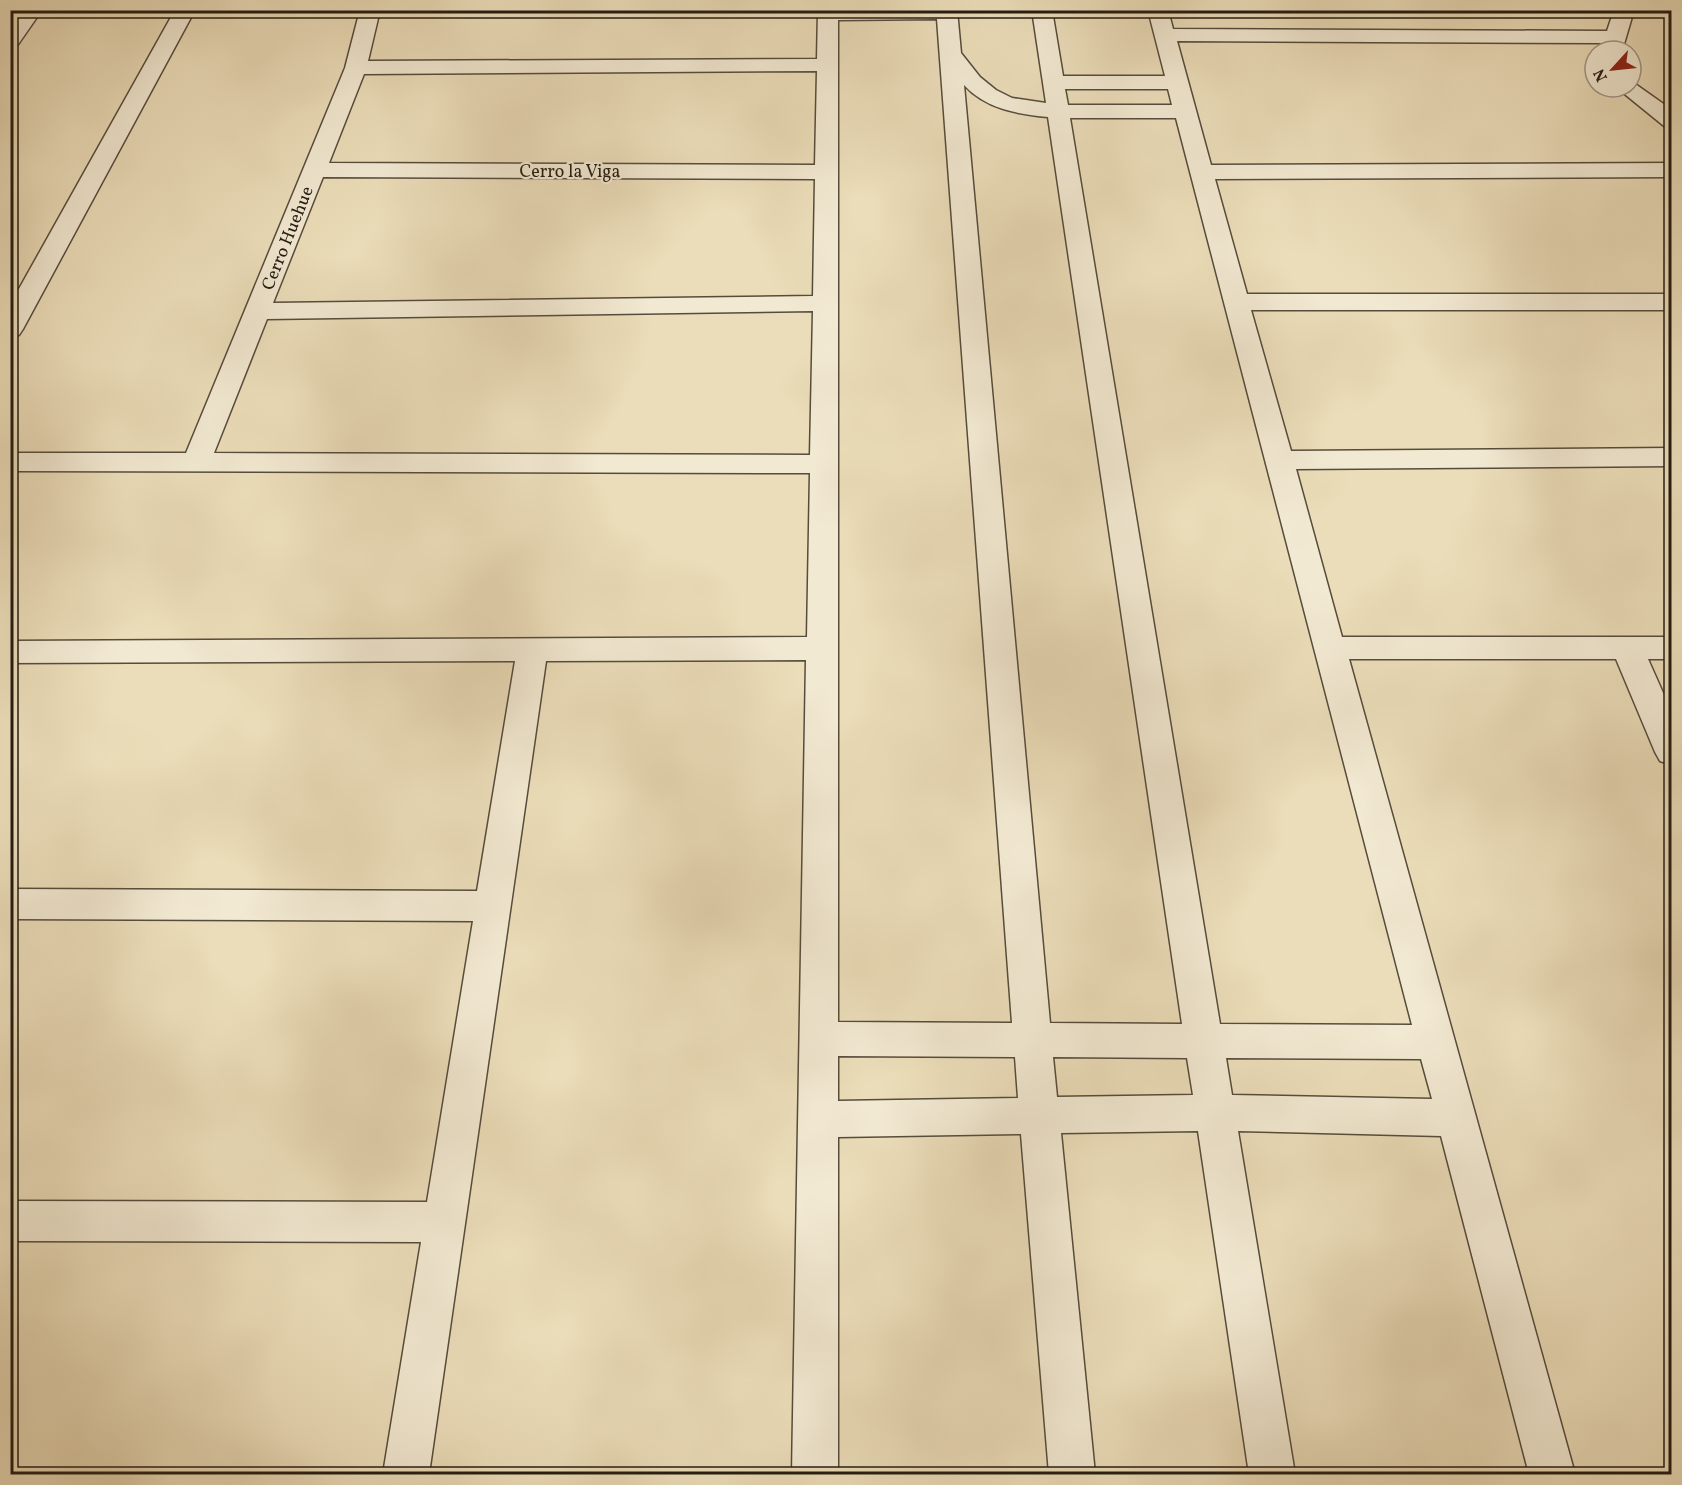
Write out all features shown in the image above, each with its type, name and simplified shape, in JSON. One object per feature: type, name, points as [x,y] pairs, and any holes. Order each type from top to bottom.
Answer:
[{"type":"street","points":[[10,42],[32,10]]},
{"type":"street","points":[[10,329],[185,10]]},
{"type":"street","name":"Cerro Huehue","points":[[196,462],[356,68],[370,10]]},
{"type":"street","points":[[1042,10],[1272,1474]]},
{"type":"street","points":[[1615,39],[1624,10]]},
{"type":"street","points":[[815,1474],[828,12],[947,12],[1072,1474]]},
{"type":"street","points":[[1552,1474],[1161,23],[1583,43]]},
{"type":"street","points":[[951,54],[988,95],[1016,107],[1056,96],[1181,97]]},
{"type":"street","points":[[356,68],[828,65]]},
{"type":"street","points":[[1056,96],[1181,97]]},
{"type":"street","points":[[1643,99],[1671,121]]},
{"type":"street","name":"Cerro la Viga","points":[[314,170],[827,172]]},
{"type":"street","points":[[1201,172],[1671,170]]},
{"type":"street","points":[[1237,303],[1671,302]]},
{"type":"street","points":[[257,310],[825,303]]},
{"type":"street","points":[[1279,460],[1671,457]]},
{"type":"street","points":[[10,462],[824,464]]},
{"type":"street","points":[[10,652],[822,648]]},
{"type":"street","points":[[1329,648],[1671,648]]},
{"type":"street","points":[[1627,648],[1671,752]]},
{"type":"street","points":[[406,1474],[532,650]]},
{"type":"street","points":[[10,904],[493,906]]},
{"type":"street","points":[[819,1039],[1035,1042],[1205,1040],[1436,1042]]},
{"type":"street","points":[[818,1119],[1216,1113],[1456,1118]]},
{"type":"street","points":[[10,1221],[444,1222]]}]
